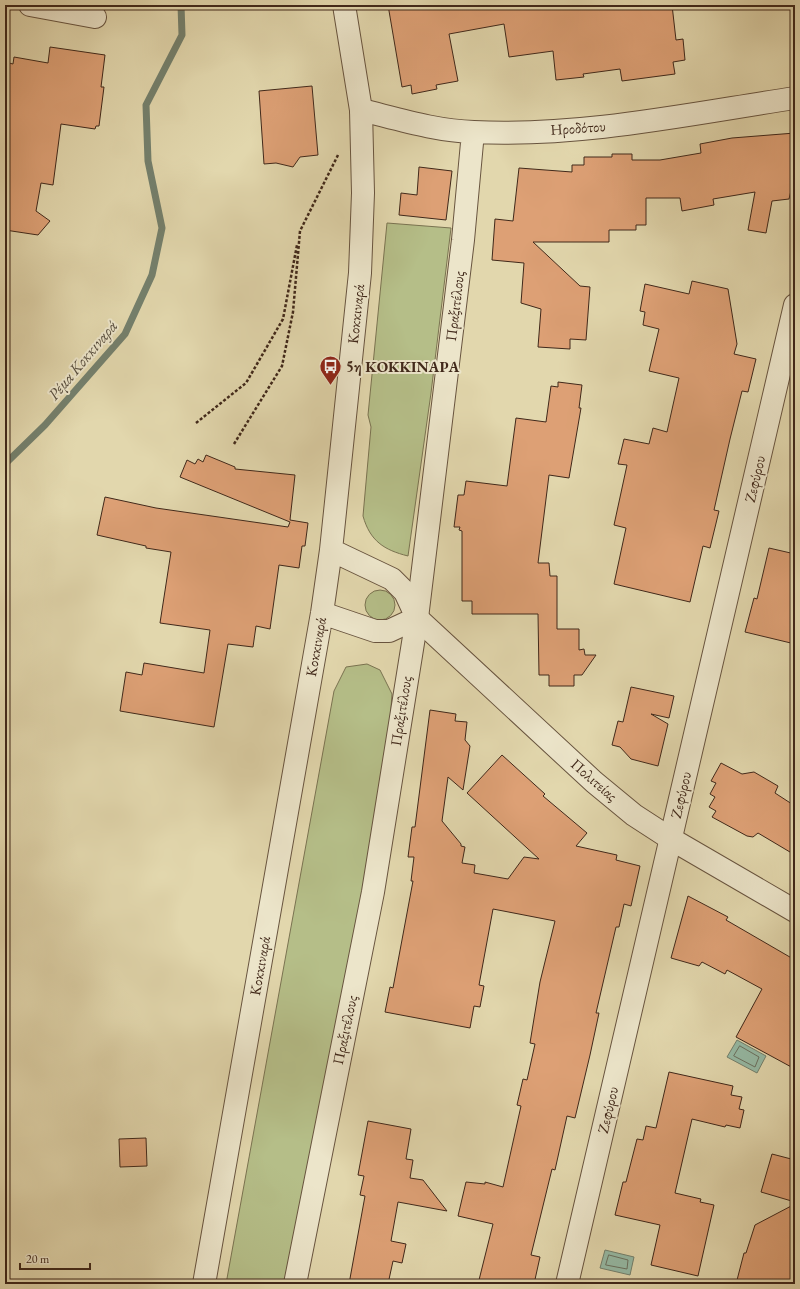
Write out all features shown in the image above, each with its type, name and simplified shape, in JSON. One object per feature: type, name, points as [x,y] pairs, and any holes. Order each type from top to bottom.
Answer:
[{"type":"street","points":[[30,5],[95,17]]},
{"type":"street","name":"Κοκκιναρά","points":[[204,1284],[322,613],[331,550],[360,273],[363,193],[361,110],[344,5]]},
{"type":"street","name":"Ηροδότου","points":[[361,110],[416,123],[473,132],[565,131],[635,124],[795,98]]},
{"type":"street","name":"Πραξιτέλους","points":[[295,1284],[373,892],[417,618],[462,248],[473,132]]},
{"type":"street","name":"Ζεφύρου","points":[[567,1284],[795,305]]},
{"type":"street","name":"Πολιτείας","points":[[331,550],[392,579],[405,592],[417,618],[594,782],[634,815],[671,839],[795,911]]},
{"type":"street","points":[[322,613],[375,631],[389,631],[417,618]]},
{"type":"path","points":[[196,423],[246,383],[283,319],[300,230],[340,152]]},
{"type":"path","points":[[234,444],[282,366],[293,312],[300,230]]},
{"type":"shaded area","points":[[387,223],[451,228],[431,393],[408,556],[392,551],[379,543],[370,532],[363,516],[371,427],[368,415]]},
{"type":"shaded area","points":[[380,590],[391,594],[395,605],[391,616],[380,620],[369,616],[365,605],[369,594]]},
{"type":"shaded area","points":[[367,664],[380,670],[392,694],[390,722],[365,887],[284,1284],[226,1284],[334,691],[346,667]]},
{"type":"water","points":[[737,1040],[766,1056],[757,1073],[727,1057]]},
{"type":"water","points":[[605,1250],[634,1257],[630,1275],[600,1268]]},
{"type":"building","points":[[388,5],[672,5],[676,40],[683,39],[685,60],[673,62],[675,74],[622,81],[620,69],[583,74],[584,77],[556,80],[553,51],[509,57],[504,24],[449,34],[458,81],[436,85],[437,89],[412,94],[411,85],[402,87]]},
{"type":"building","points":[[50,47],[105,55],[101,87],[104,87],[99,126],[96,126],[95,129],[61,124],[53,185],[41,183],[36,211],[50,221],[38,235],[5,230],[5,62],[13,64],[14,57],[48,63]]},
{"type":"building","points":[[312,86],[318,155],[300,157],[293,167],[276,163],[264,164],[259,91]]},
{"type":"building","points":[[795,133],[795,174],[789,199],[772,201],[766,233],[748,230],[755,192],[713,199],[714,205],[682,211],[680,198],[646,198],[646,225],[636,225],[636,230],[609,230],[609,242],[533,242],[580,286],[590,287],[586,340],[570,339],[570,349],[538,347],[541,309],[521,303],[524,263],[492,260],[495,219],[513,221],[519,168],[572,172],[572,165],[584,165],[584,157],[612,157],[612,154],[632,154],[632,160],[660,160],[701,153],[700,144],[732,138]]},
{"type":"building","points":[[419,167],[452,171],[446,220],[399,215],[401,193],[417,195]]},
{"type":"building","points":[[692,281],[728,289],[737,344],[734,354],[756,359],[748,392],[742,391],[730,439],[714,510],[719,511],[710,548],[703,546],[690,602],[614,584],[626,528],[614,525],[627,465],[618,464],[624,439],[649,444],[653,428],[667,432],[679,378],[649,371],[659,329],[643,325],[645,312],[640,311],[645,284],[689,294]]},
{"type":"building","points":[[558,382],[582,385],[579,408],[581,408],[569,478],[549,475],[538,563],[549,563],[550,576],[557,576],[557,629],[579,629],[579,650],[584,649],[585,655],[596,655],[582,675],[574,675],[574,686],[549,686],[549,675],[539,675],[538,614],[472,614],[472,601],[462,601],[462,531],[459,530],[460,527],[454,527],[458,495],[464,495],[466,481],[507,486],[516,418],[546,422],[551,386],[558,387]]},
{"type":"building","points":[[206,455],[235,467],[235,469],[295,475],[290,520],[308,523],[305,546],[302,546],[299,568],[279,565],[270,629],[256,626],[253,647],[228,644],[214,727],[120,711],[126,672],[142,675],[144,663],[204,673],[210,630],[160,623],[171,552],[146,548],[146,546],[97,535],[105,497],[156,508],[288,527],[290,522],[180,477],[187,460],[195,464],[198,459],[203,462]]},
{"type":"building","points":[[769,548],[795,554],[795,644],[745,632],[754,598],[757,599]]},
{"type":"building","points":[[631,687],[674,696],[669,718],[651,714],[668,724],[658,766],[631,759],[620,747],[612,745],[618,721],[623,722]]},
{"type":"building","points":[[430,710],[456,714],[455,721],[467,722],[465,740],[470,746],[463,790],[448,777],[442,821],[461,844],[461,846],[465,847],[462,863],[475,865],[474,873],[508,879],[524,857],[539,859],[467,793],[502,755],[545,794],[543,796],[587,833],[576,846],[617,855],[616,860],[640,866],[631,906],[624,904],[619,927],[616,927],[596,1013],[599,1013],[575,1118],[567,1116],[555,1170],[552,1169],[531,1255],[540,1257],[534,1284],[478,1284],[493,1224],[458,1216],[466,1182],[485,1184],[485,1182],[503,1187],[521,1106],[517,1105],[523,1079],[527,1080],[535,1044],[530,1043],[540,982],[555,921],[493,909],[479,985],[484,986],[480,1007],[474,1006],[470,1028],[385,1012],[390,987],[393,988],[413,881],[411,881],[414,857],[408,857],[412,827],[415,827]]},
{"type":"building","points":[[721,763],[742,774],[754,772],[778,786],[775,793],[795,806],[795,855],[758,833],[753,837],[747,836],[712,817],[716,811],[709,807],[715,797],[710,794],[716,783],[711,781]]},
{"type":"building","points":[[688,896],[728,917],[726,920],[795,960],[795,1069],[736,1037],[762,989],[727,970],[725,974],[702,962],[699,966],[671,958]]},
{"type":"building","points":[[669,1072],[733,1086],[731,1095],[742,1097],[739,1109],[744,1110],[740,1128],[726,1125],[725,1127],[692,1119],[675,1193],[701,1199],[700,1202],[714,1205],[698,1276],[651,1265],[660,1225],[615,1215],[623,1182],[626,1182],[637,1139],[643,1140],[646,1126],[656,1128]]},
{"type":"building","points":[[368,1121],[411,1129],[406,1159],[413,1160],[410,1178],[423,1180],[447,1211],[398,1202],[391,1241],[406,1244],[402,1263],[393,1261],[388,1284],[349,1284],[365,1196],[360,1195],[364,1176],[358,1175]]},
{"type":"building","points":[[146,1138],[147,1166],[120,1167],[119,1139]]},
{"type":"building","points":[[772,1154],[795,1160],[795,1202],[761,1192]]},
{"type":"building","points":[[795,1204],[795,1284],[736,1284],[744,1253],[746,1253],[755,1225]]},
{"type":"waterway","name":"Ρέμα Κοκκιναρά","points":[[5,464],[45,425],[125,334],[152,275],[162,228],[148,161],[146,105],[182,35],[181,5]]},
{"type":"place","name":"5η ΚΟΚΚΙΝΑΡΑ","points":[[330,386]]}]
